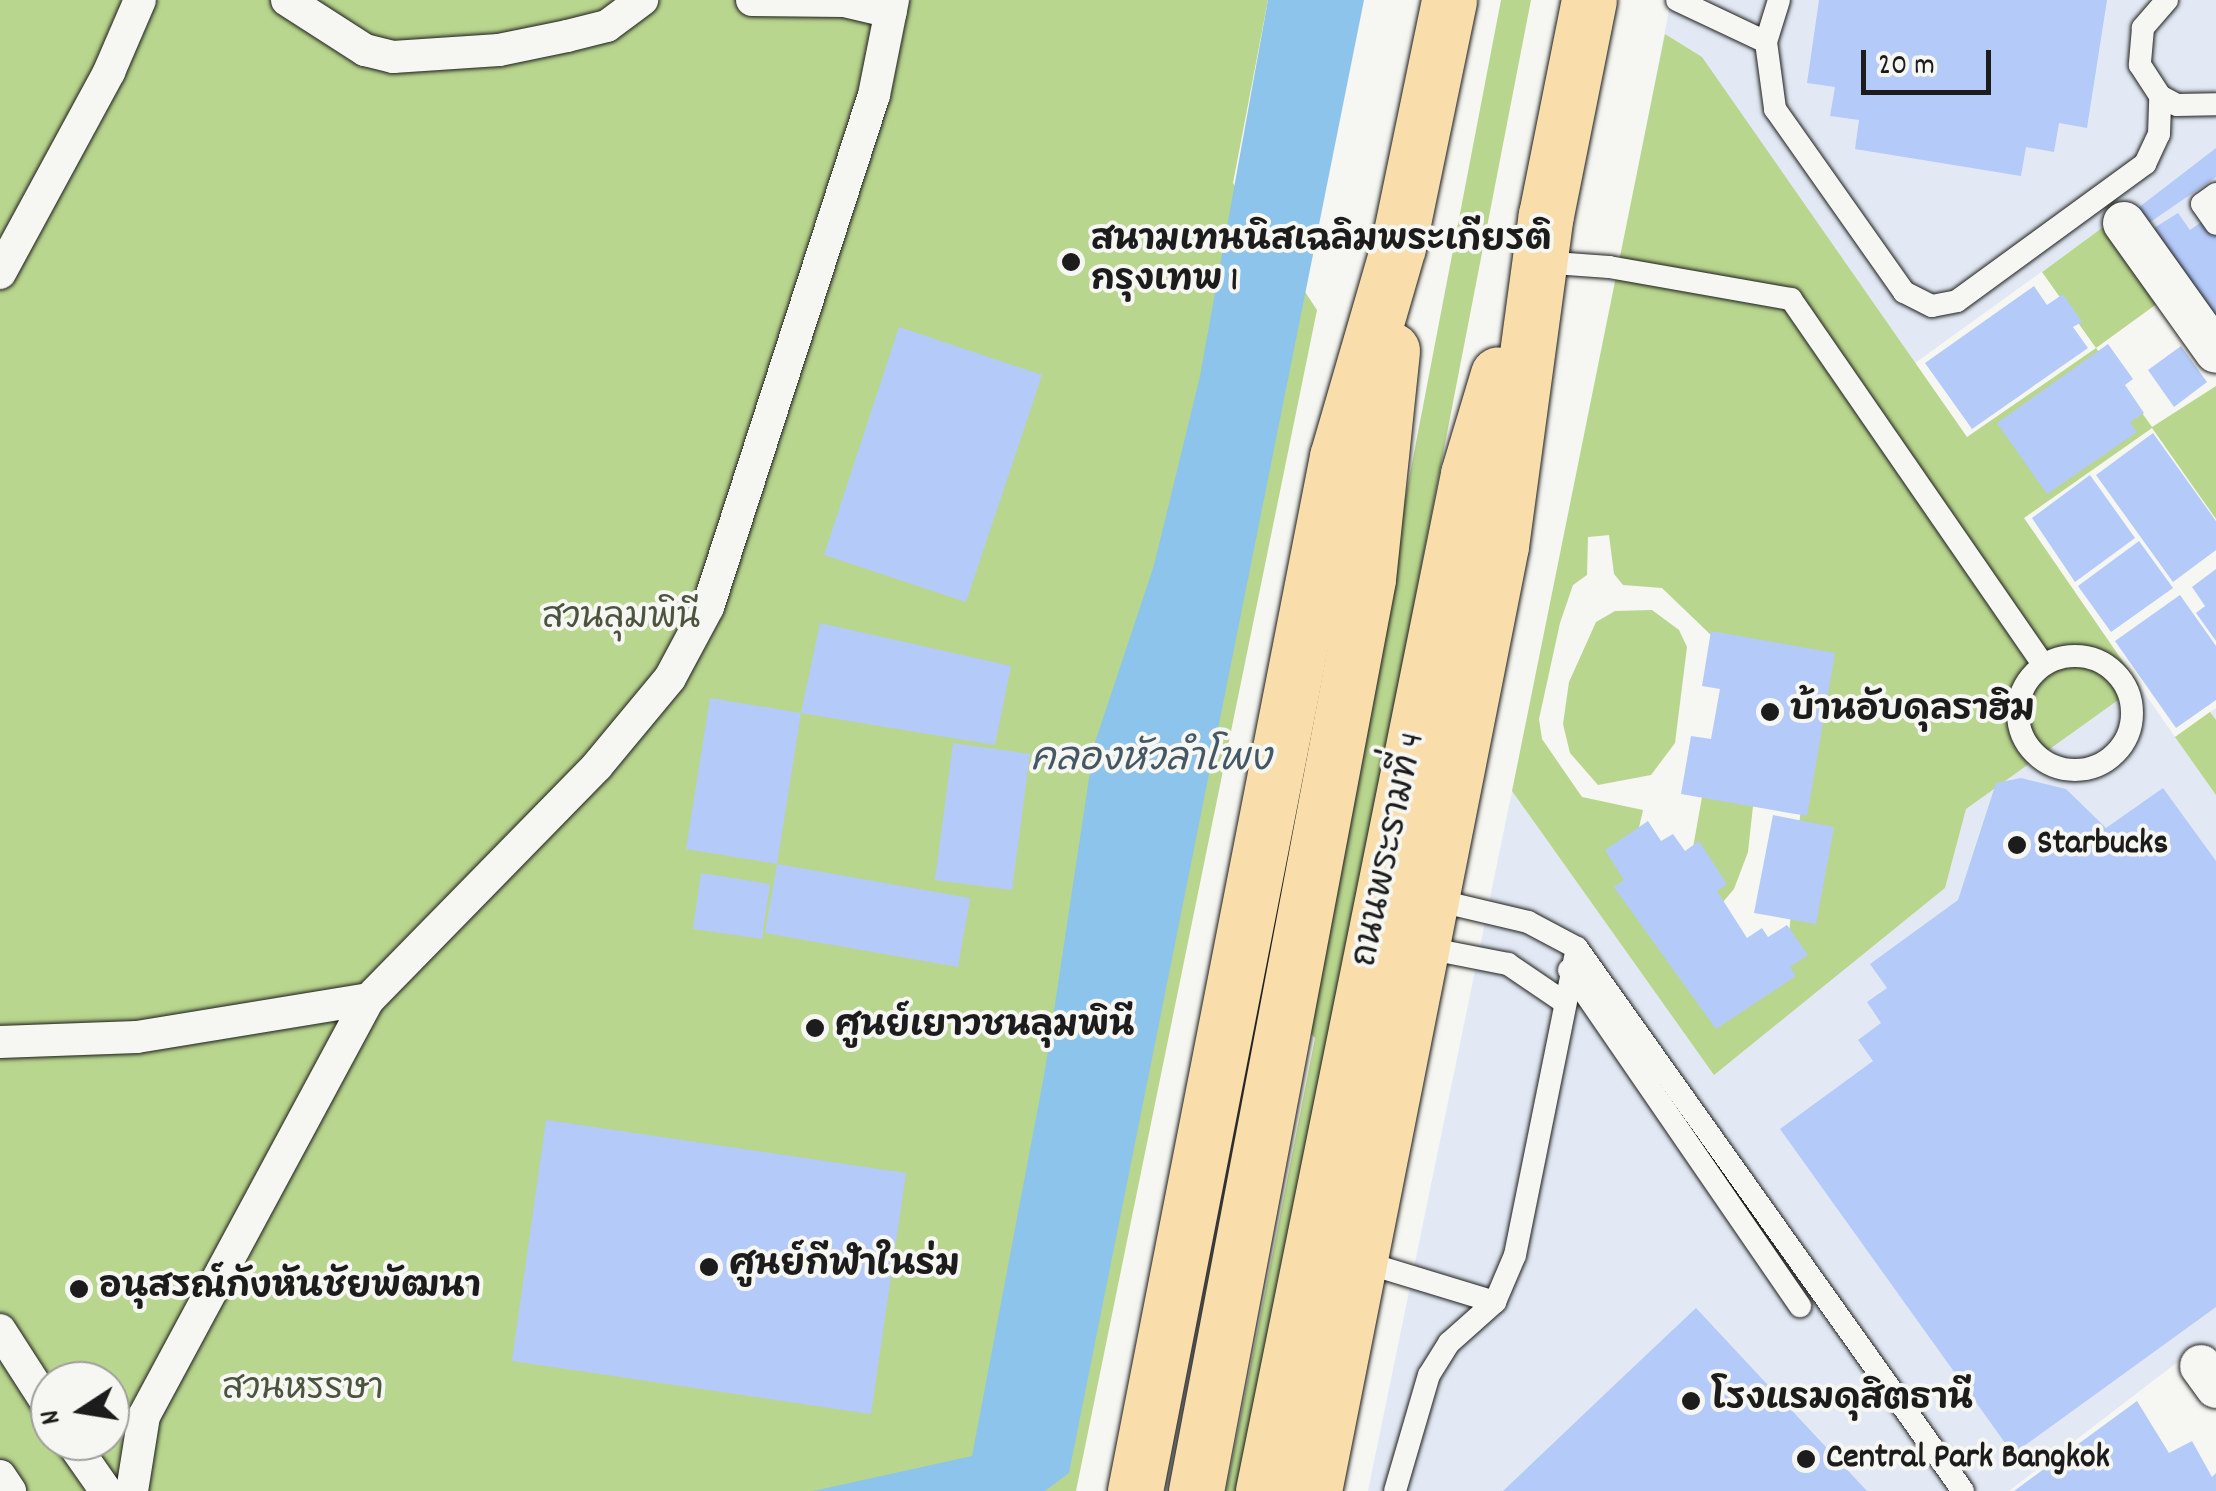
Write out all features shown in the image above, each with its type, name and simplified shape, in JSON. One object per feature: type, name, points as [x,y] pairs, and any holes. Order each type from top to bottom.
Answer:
[{"type":"main road","name":"ถนนพระรามที่ 4","points":[[1135,1491],[1337,457],[1398,247],[1449,0]]},
{"type":"main road","name":"ถนนพระรามที่ 4","points":[[1314,1491],[1501,546],[1543,239],[1589,0]]},
{"type":"main road","name":"ถนนพระรามที่ 4","points":[[1263,1491],[1468,474],[1543,239]]},
{"type":"main road","name":"ถนนพระรามที่ 4","points":[[1196,1491],[1283,1046],[1368,578],[1398,247]]},
{"type":"street","points":[[0,273],[109,72],[140,0]]},
{"type":"street","points":[[287,0],[365,50],[394,56],[500,50],[567,36],[607,26],[642,0]]},
{"type":"street","points":[[132,1491],[144,1416],[369,999],[504,868],[670,678],[708,606],[874,95],[892,6],[752,0]]},
{"type":"street","points":[[2124,223],[2216,352]]},
{"type":"street","points":[[0,1042],[137,1038],[369,999]]},
{"type":"street","points":[[0,1330],[30,1377]]},
{"type":"street","points":[[85,1461],[106,1491]]},
{"type":"street","points":[[0,1476],[10,1491]]},
{"type":"lane","points":[[1677,0],[1724,10],[1766,42]]},
{"type":"lane","points":[[1778,0],[1766,42],[1775,109],[1904,292],[1932,306],[1957,301],[2145,164],[2159,134],[2160,96],[2140,65],[2138,46],[2152,12],[2167,0]]},
{"type":"lane","points":[[2160,96],[2196,108],[2216,104]]},
{"type":"lane","points":[[2216,194],[2202,204],[2216,224]]},
{"type":"lane","points":[[1543,239],[1610,267],[1791,299],[2043,664]]},
{"type":"lane","points":[[2080,654],[2100,660],[2126,688],[2132,724],[2114,755],[2099,766],[2064,770],[2046,763],[2021,734],[2020,694],[2043,664],[2080,654]]},
{"type":"lane","points":[[1425,923],[1528,922],[1573,959],[1963,1491]]},
{"type":"lane","points":[[1425,923],[1508,964],[1564,1002]]},
{"type":"lane","points":[[1395,1491],[1429,1376],[1449,1343],[1495,1302],[1514,1255],[1573,959]]},
{"type":"lane","points":[[1573,959],[1800,1306]]},
{"type":"lane","points":[[1358,1260],[1495,1302]]},
{"type":"shaded area","points":[[1671,0],[2216,0],[2216,329],[2130,208],[1915,363],[2175,737],[2216,708],[2216,1346],[2175,1364],[2009,1491],[1368,1491],[1512,791],[1714,1074],[1945,888],[1756,525],[1566,538]]},
{"type":"green space","name":"สวนลุมพินี","points":[[0,0],[1268,0],[1233,183],[1317,310],[1076,1491],[0,1491]]},
{"type":"green space","points":[[1501,0],[1531,0],[1242,1491],[1226,1491],[1315,1038],[1304,1026]]},
{"type":"green space","points":[[1665,34],[1702,57],[1967,437],[2096,348],[2152,427],[2216,386],[2216,519],[2152,428],[2024,518],[2139,685],[1966,809],[1945,888],[1714,1075],[1512,791]],"holes":[[[1609,535],[1614,574],[1623,585],[1662,588],[1713,637],[1811,699],[1785,977],[1627,880],[1643,810],[1582,797],[1542,739],[1539,719],[1560,623],[1573,585],[1587,575],[1588,537]]]},
{"type":"green space","points":[[2106,225],[2158,303],[2096,348],[2042,272]]},
{"type":"green space","points":[[1652,610],[1679,630],[1687,647],[1675,743],[1651,775],[1598,785],[1570,753],[1563,724],[1569,682],[1596,622],[1615,611]]},
{"type":"green space","points":[[2210,712],[2216,720],[2216,795],[2175,737]]},
{"type":"green space","points":[[1702,797],[1753,806],[1748,852],[1734,889],[1717,909],[1691,859]]},
{"type":"water","name":"คลองหัวลำโพง","points":[[1268,0],[1364,0],[1069,1473],[1045,1491],[813,1491],[972,1456],[1045,1070],[1094,745],[1154,565],[1200,376]]},
{"type":"building","points":[[1819,0],[2107,0],[2087,128],[2059,123],[2054,152],[2026,147],[2021,176],[1855,149],[1859,120],[1830,116],[1835,87],[1807,83]]},
{"type":"building","points":[[2216,148],[2216,177],[2149,223],[2138,208]]},
{"type":"building","points":[[2216,212],[2216,319],[2154,228],[2178,213],[2190,230]]},
{"type":"building","points":[[2034,286],[2047,305],[2063,294],[2082,322],[2073,327],[2088,348],[1972,429],[1925,363]]},
{"type":"building","points":[[899,327],[1042,375],[966,602],[824,555]]},
{"type":"building","points":[[2108,344],[2133,379],[2125,385],[2144,413],[2130,422],[2137,432],[2047,494],[1997,423]]},
{"type":"building","points":[[2181,346],[2207,382],[2174,407],[2148,370]]},
{"type":"building","points":[[2153,433],[2216,521],[2216,550],[2173,582],[2096,475]]},
{"type":"building","points":[[2090,475],[2135,538],[2075,582],[2032,518]]},
{"type":"building","points":[[2139,541],[2173,588],[2111,632],[2078,586]]},
{"type":"building","points":[[2216,569],[2216,641],[2196,613],[2205,606],[2192,587]]},
{"type":"building","points":[[2180,595],[2216,646],[2216,700],[2176,728],[2115,641]]},
{"type":"building","points":[[820,623],[1011,666],[995,745],[801,713]]},
{"type":"building","name":"บ้านอับดุลราฮิม","points":[[1711,631],[1835,653],[1807,816],[1681,794],[1691,736],[1711,739],[1720,689],[1702,686]]},
{"type":"building","points":[[710,698],[801,713],[777,864],[686,849]]},
{"type":"building","points":[[953,743],[1030,754],[1012,890],[935,880]]},
{"type":"building","points":[[2021,778],[2066,789],[2106,828],[2163,788],[2216,861],[2216,1307],[2013,1454],[1780,1129],[1873,1061],[1858,1040],[1881,1023],[1867,1002],[1887,988],[1870,964],[1958,900],[1996,783]]},
{"type":"building","points":[[1773,815],[1834,827],[1816,924],[1754,913]]},
{"type":"building","points":[[1648,821],[1661,841],[1673,834],[1685,851],[1699,841],[1727,884],[1717,891],[1747,938],[1762,928],[1768,937],[1787,925],[1808,955],[1790,967],[1796,976],[1716,1029],[1614,887],[1624,880],[1605,850]]},
{"type":"building","points":[[777,864],[970,898],[958,967],[765,933]]},
{"type":"building","points":[[701,873],[770,884],[762,939],[693,929]]},
{"type":"building","name":"ศูนย์กีฬาในร่ม","points":[[546,1120],[906,1173],[871,1414],[512,1361]]},
{"type":"building","name":"โรงแรมดุสิตธานี","points":[[1696,1308],[1867,1491],[1503,1491],[1625,1375]]},
{"type":"building","points":[[2137,1401],[2169,1453],[2192,1441],[2212,1477],[2216,1473],[2216,1491],[2014,1491]]},
{"type":"place","name":"สนามเทนนิสเฉลิมพระเกียรติ กรุงเทพ 1","points":[[1071,262]]},
{"type":"place","name":"บ้านอับดุลราฮิม","points":[[1770,712]]},
{"type":"place","name":"Starbucks","points":[[2017,845]]},
{"type":"place","name":"ศูนย์เยาวชนลุมพินี","points":[[815,1028]]},
{"type":"place","name":"ศูนย์กีฬาในร่ม","points":[[709,1267]]},
{"type":"place","name":"อนุสรณ์กังหันชัยพัฒนา","points":[[79,1289]]},
{"type":"place","name":"โรงแรมดุสิตธานี","points":[[1691,1401]]},
{"type":"place","name":"Central Park Bangkok","points":[[1806,1459]]},
{"type":"park label","name":"สวนหรรษา","points":[[303,1391]]}]
